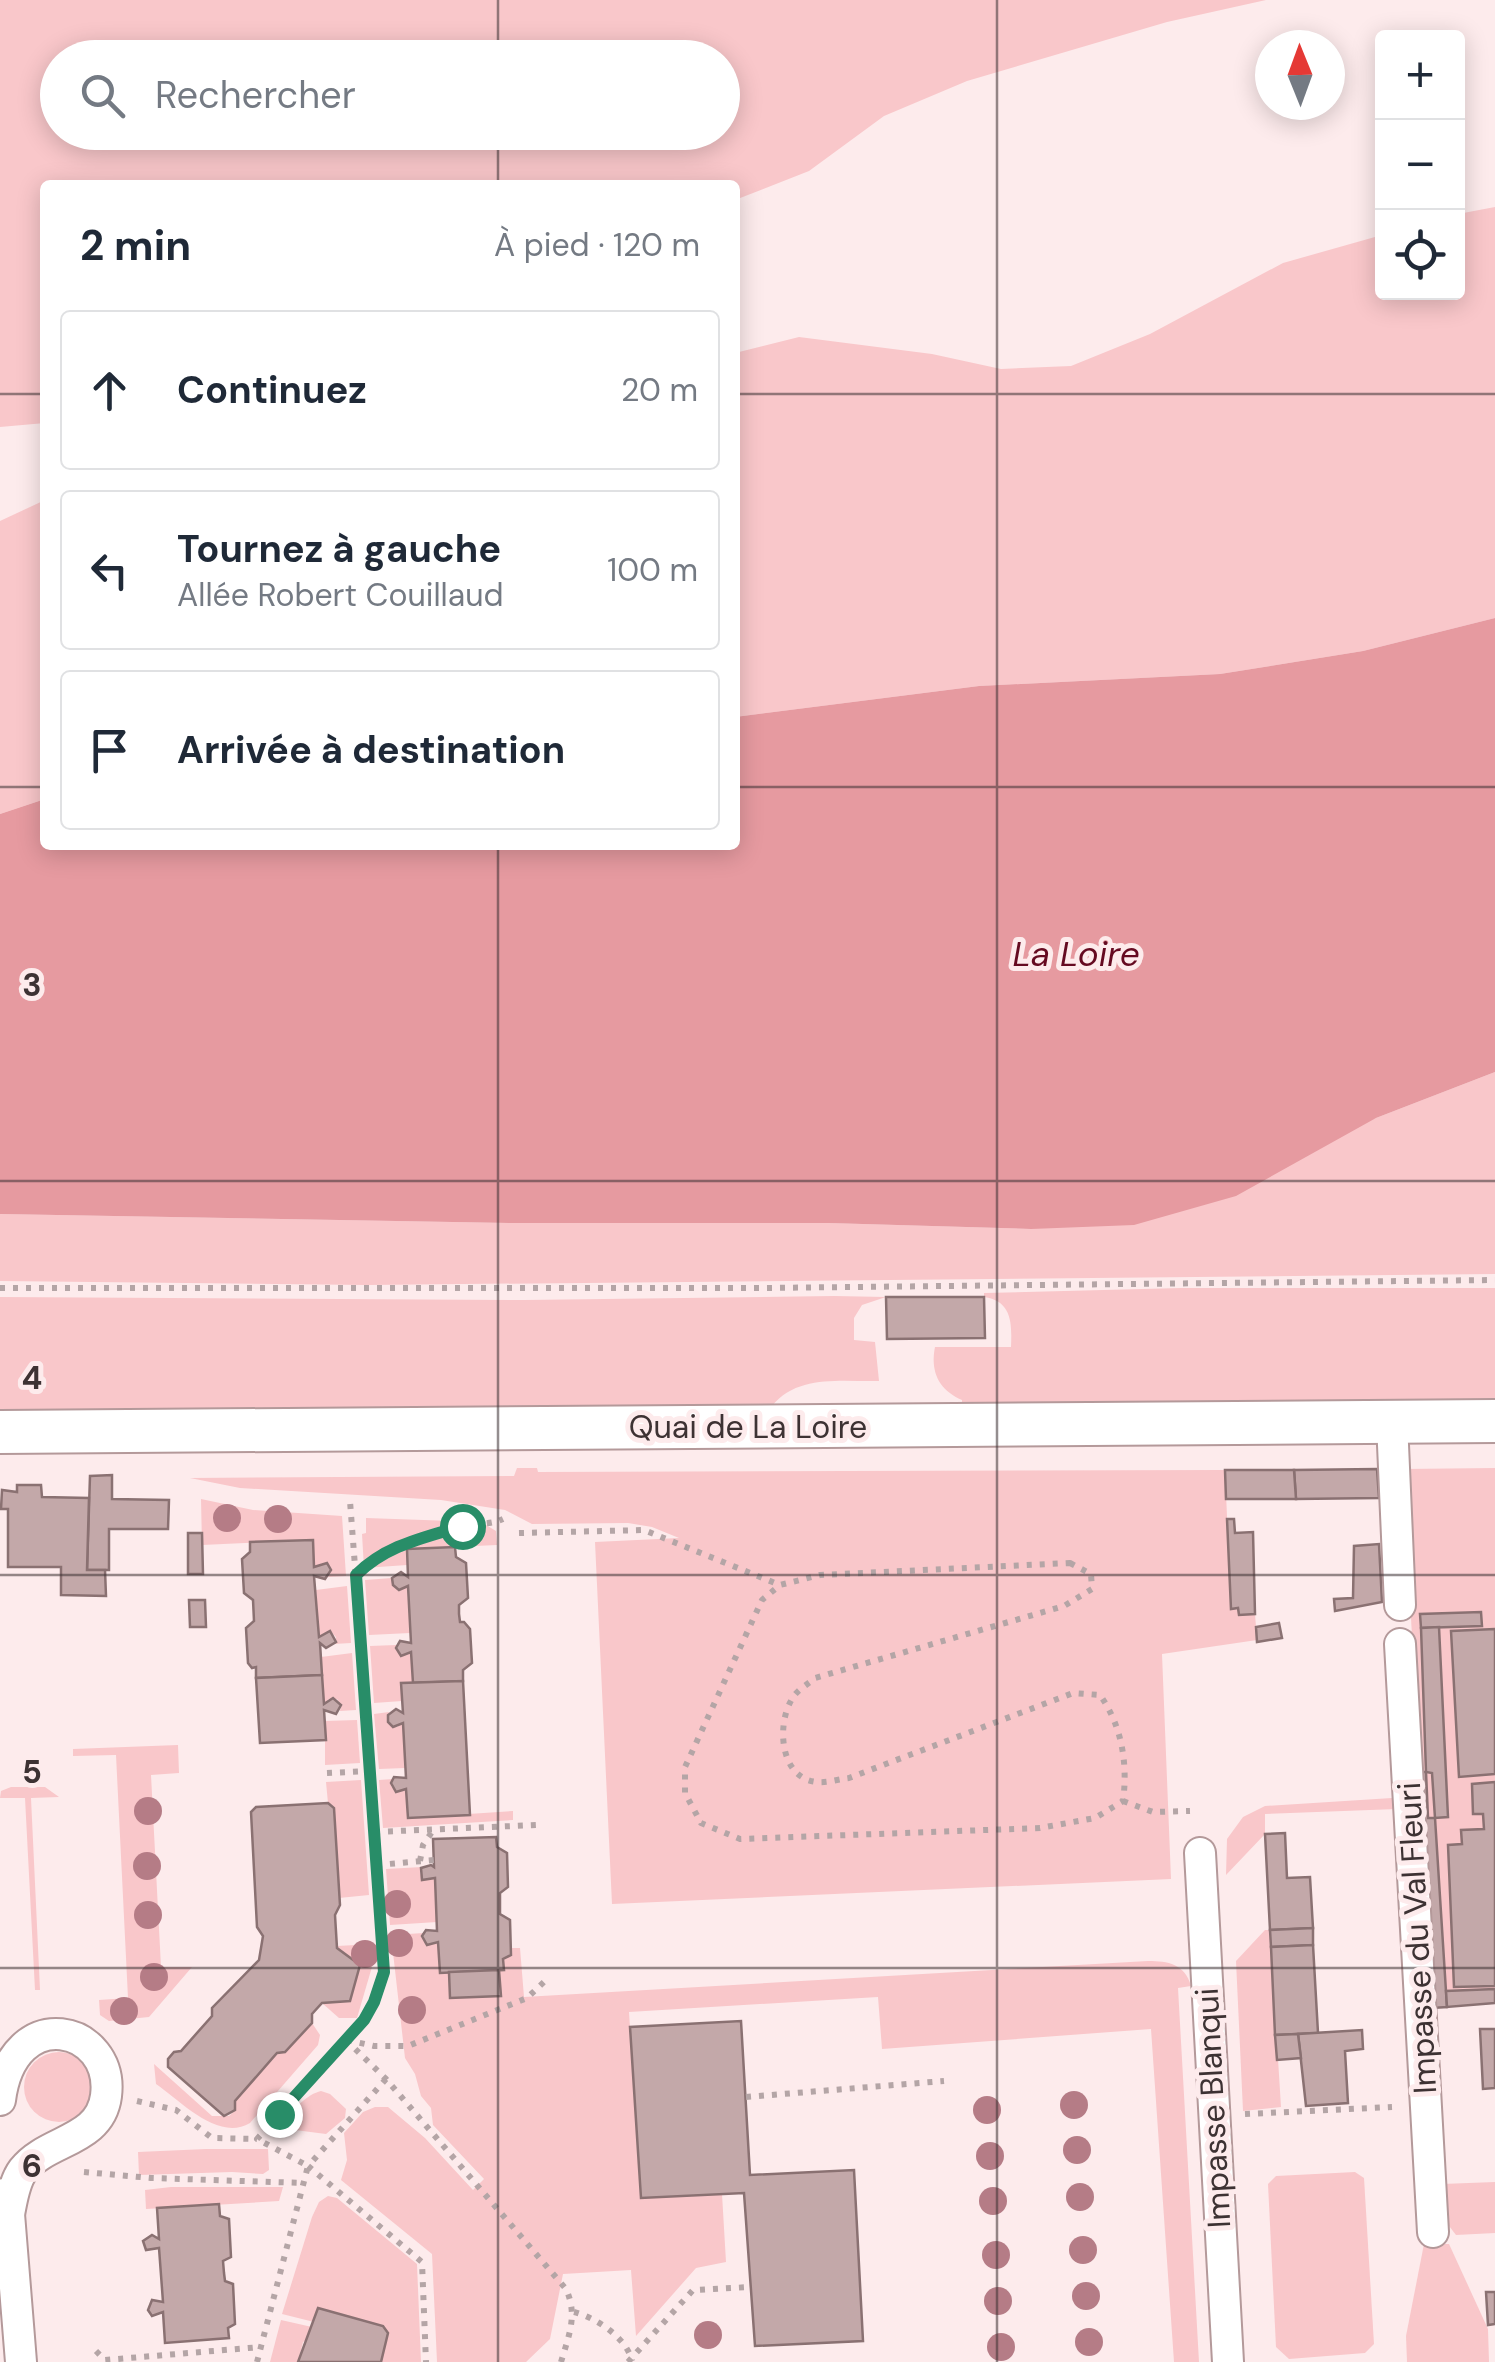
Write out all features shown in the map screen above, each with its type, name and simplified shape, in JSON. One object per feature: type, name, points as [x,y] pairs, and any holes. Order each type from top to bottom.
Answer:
[{"type":"main road","name":"Quai de La Loire","points":[[0,1432],[1495,1421]]},
{"type":"street","points":[[1392,1422],[1400,1605]]},
{"type":"street","name":"Impasse du Val Fleuri","points":[[1400,1644],[1433,2232]]},
{"type":"street","name":"Impasse Blanqui","points":[[1200,1853],[1228,2362]]},
{"type":"street","points":[[0,2100],[14,2058],[33,2038],[47,2034],[76,2038],[88,2048],[106,2076],[106,2096],[95,2122],[81,2135],[38,2156],[23,2170],[8,2214]]},
{"type":"street","points":[[0,2172],[8,2214],[21,2362]]},
{"type":"path","points":[[0,1288],[761,1288],[1495,1280]]},
{"type":"path","points":[[257,2140],[346,2040],[374,2002],[384,1972],[350,1501]]},
{"type":"path","points":[[356,1575],[372,1558],[398,1544],[503,1518]]},
{"type":"path","points":[[519,1534],[644,1530],[780,1585]]},
{"type":"path","points":[[1123,1802],[1126,1777],[1120,1734],[1100,1694],[1073,1692],[849,1778],[816,1782],[796,1774],[784,1754],[784,1723],[792,1698],[815,1678],[1064,1606],[1092,1590],[1092,1574],[1070,1563],[820,1574],[780,1585],[762,1600],[685,1766],[685,1792],[701,1823],[740,1838],[1040,1828],[1095,1818],[1123,1802],[1153,1812],[1190,1811]]},
{"type":"path","points":[[327,1774],[370,1771]]},
{"type":"path","points":[[375,1832],[536,1825]]},
{"type":"path","points":[[420,1861],[423,1845],[434,1829]]},
{"type":"path","points":[[377,1864],[434,1860]]},
{"type":"path","points":[[346,2040],[374,2046],[408,2046],[527,1998],[545,1981]]},
{"type":"path","points":[[346,2040],[386,2079],[566,2289],[574,2312],[561,2362]]},
{"type":"path","points":[[257,2362],[308,2166],[386,2079]]},
{"type":"path","points":[[746,2097],[944,2081]]},
{"type":"path","points":[[106,2096],[176,2110],[212,2138],[257,2140],[308,2166],[422,2262],[426,2362]]},
{"type":"path","points":[[1214,2115],[1426,2105]]},
{"type":"path","points":[[84,2172],[304,2183]]},
{"type":"path","points":[[631,2360],[692,2290],[751,2287]]},
{"type":"path","points":[[574,2312],[596,2321],[629,2350],[631,2360]]},
{"type":"path","points":[[96,2351],[105,2360],[261,2348]]},
{"type":"shaded area","points":[[0,0],[1266,0],[1167,22],[967,81],[884,116],[809,171],[740,198],[740,180],[40,180],[40,423],[0,427]]},
{"type":"shaded area","points":[[1495,207],[1495,618],[1363,651],[1220,674],[979,686],[740,716],[740,352],[799,337],[932,354],[1001,369],[1071,366],[1150,334],[1283,263],[1375,237],[1375,300],[1465,300],[1465,213]]},
{"type":"shaded area","points":[[40,502],[40,801],[0,814],[0,521]]},
{"type":"shaded area","points":[[1495,1072],[1495,1274],[367,1285],[0,1281],[0,1214],[509,1223],[828,1223],[1031,1229],[1376,1118]]},
{"type":"shaded area","points":[[1181,1288],[1495,1288],[1495,1399],[962,1405],[962,1400],[942,1385],[935,1372],[935,1347],[1011,1347],[1005,1308],[984,1297],[984,1293]]},
{"type":"shaded area","points":[[0,1297],[524,1300],[886,1297],[862,1305],[854,1318],[854,1340],[875,1342],[879,1381],[808,1384],[794,1389],[772,1406],[0,1412]]},
{"type":"shaded area","points":[[517,1468],[537,1468],[538,1472],[1225,1470],[1231,1608],[1255,1614],[1257,1640],[1162,1654],[1171,1879],[612,1904],[595,1542],[679,1538],[628,1523],[532,1524],[505,1510],[441,1500],[240,1488],[190,1478],[514,1476]]},
{"type":"shaded area","points":[[1495,1468],[1495,2003],[1432,2008],[1403,1469]]},
{"type":"shaded area","points":[[201,1499],[253,1510],[342,1516],[346,1576],[328,1577],[331,1570],[327,1563],[314,1567],[312,1540],[202,1545]]},
{"type":"shaded area","points":[[366,1518],[481,1522],[496,1531],[497,1545],[408,1549],[407,1565],[364,1568],[362,1534],[366,1533]]},
{"type":"shaded area","points":[[392,1578],[399,1589],[408,1586],[410,1633],[369,1635],[365,1580]]},
{"type":"shaded area","points":[[347,1586],[351,1643],[334,1644],[336,1637],[330,1631],[319,1637],[316,1590]]},
{"type":"shaded area","points":[[396,1645],[401,1656],[411,1652],[413,1683],[401,1684],[402,1701],[374,1703],[370,1646]]},
{"type":"shaded area","points":[[352,1653],[356,1710],[340,1711],[337,1699],[324,1704],[321,1657]]},
{"type":"shaded area","points":[[389,1712],[390,1725],[397,1727],[403,1723],[405,1768],[379,1769],[374,1714]]},
{"type":"shaded area","points":[[357,1720],[360,1763],[325,1765],[325,1721]]},
{"type":"shaded area","points":[[178,1745],[179,1773],[151,1775],[161,1967],[192,1967],[149,2017],[109,2021],[100,2015],[99,2000],[128,1998],[116,1755],[73,1756],[73,1749]]},
{"type":"shaded area","points":[[393,1779],[391,1786],[396,1792],[406,1789],[408,1818],[513,1811],[513,1820],[383,1828],[379,1780]]},
{"type":"shaded area","points":[[361,1780],[369,1895],[339,1898],[334,1808],[328,1803],[326,1782]]},
{"type":"shaded area","points":[[11,1787],[45,1787],[59,1797],[31,1798],[40,1990],[35,1990],[25,1798],[0,1798],[1,1791]]},
{"type":"shaded area","points":[[1392,1798],[1397,1809],[1265,1814],[1265,1834],[1226,1875],[1227,1839],[1243,1817],[1265,1806]]},
{"type":"shaded area","points":[[422,1867],[422,1880],[435,1878],[437,1922],[390,1925],[386,1869]]},
{"type":"shaded area","points":[[1265,1930],[1270,1930],[1281,2107],[1243,2111],[1236,1961]]},
{"type":"shaded area","points":[[424,1933],[427,1945],[438,1942],[440,1972],[449,1972],[450,1997],[500,1995],[499,1970],[503,1970],[503,1959],[511,1955],[511,1948],[520,1948],[524,1997],[1148,1961],[1175,1965],[1185,1973],[1191,1986],[1178,1988],[1199,2362],[1174,2362],[1151,2029],[882,2049],[878,1997],[629,2012],[641,2198],[722,2194],[726,2262],[696,2268],[636,2336],[631,2270],[563,2274],[550,2339],[526,2362],[437,2362],[432,2254],[341,2180],[347,2160],[344,2133],[363,2112],[375,2107],[388,2107],[425,2138],[473,2190],[484,2179],[433,2125],[431,2108],[421,2096],[415,2074],[405,2058],[391,1935]]},
{"type":"shaded area","points":[[374,1944],[374,1960],[357,2018],[339,2018],[322,2003],[337,1946]]},
{"type":"shaded area","points":[[312,2023],[320,2035],[318,2045],[250,2123],[225,2127],[213,2123],[156,2084],[154,2064],[212,2116],[229,2116],[235,2110],[235,2101],[277,2053],[285,2052]]},
{"type":"shaded area","points":[[59,2052],[84,2062],[94,2087],[84,2112],[59,2122],[34,2112],[24,2087],[34,2062]]},
{"type":"shaded area","points":[[321,2091],[346,2109],[345,2118],[326,2134],[295,2130],[289,2122],[293,2112]]},
{"type":"shaded area","points":[[268,2149],[269,2170],[263,2174],[139,2175],[138,2152]]},
{"type":"shaded area","points":[[1355,2172],[1364,2178],[1374,2344],[1365,2353],[1289,2359],[1276,2347],[1268,2184],[1276,2176]]},
{"type":"shaded area","points":[[1495,2182],[1495,2233],[1456,2235],[1443,2218],[1442,2184]]},
{"type":"shaded area","points":[[283,2187],[279,2201],[146,2209],[145,2190]]},
{"type":"shaded area","points":[[328,2196],[337,2198],[417,2264],[421,2362],[381,2362],[382,2326],[319,2308],[314,2322],[282,2314],[312,2217],[319,2202]]},
{"type":"shaded area","points":[[1424,2244],[1449,2244],[1488,2329],[1489,2362],[1407,2362],[1406,2336]]},
{"type":"shaded area","points":[[281,2320],[312,2327],[298,2362],[270,2362]]},
{"type":"water","name":"La Loire","points":[[1495,618],[1495,1072],[1376,1118],[1236,1196],[1134,1225],[1031,1229],[828,1223],[509,1223],[0,1214],[0,814],[40,801],[40,850],[740,850],[740,716],[979,686],[1220,674],[1363,651]]},
{"type":"building","points":[[886,1297],[984,1297],[985,1338],[887,1339]]},
{"type":"building","points":[[1377,1469],[1379,1498],[1296,1499],[1294,1470]]},
{"type":"building","points":[[1225,1470],[1294,1470],[1296,1499],[1226,1499]]},
{"type":"building","points":[[112,1475],[112,1499],[169,1500],[168,1529],[109,1529],[109,1570],[87,1570],[90,1476]]},
{"type":"building","points":[[17,1485],[41,1485],[42,1497],[89,1498],[87,1570],[105,1570],[106,1596],[61,1595],[61,1567],[8,1567],[8,1509],[1,1509],[2,1490],[17,1492]]},
{"type":"building","points":[[1227,1519],[1234,1519],[1235,1533],[1253,1532],[1255,1614],[1239,1615],[1238,1608],[1231,1609]]},
{"type":"building","points":[[188,1533],[202,1533],[203,1574],[188,1574]]},
{"type":"building","points":[[313,1540],[314,1567],[327,1563],[331,1570],[325,1579],[314,1576],[319,1637],[330,1631],[336,1642],[326,1648],[320,1643],[322,1675],[256,1678],[256,1667],[248,1663],[246,1628],[254,1621],[253,1600],[244,1593],[242,1559],[250,1552],[250,1542]]},
{"type":"building","points":[[1379,1544],[1382,1602],[1335,1611],[1334,1599],[1353,1598],[1354,1546]]},
{"type":"building","points":[[455,1547],[456,1557],[466,1563],[468,1598],[459,1605],[459,1614],[460,1622],[470,1629],[472,1663],[463,1670],[463,1681],[413,1683],[411,1652],[401,1656],[396,1648],[400,1641],[411,1643],[408,1586],[399,1590],[392,1578],[401,1572],[408,1577],[407,1549]]},
{"type":"building","points":[[189,1600],[205,1600],[206,1627],[190,1627]]},
{"type":"building","points":[[1481,1612],[1482,1626],[1421,1628],[1420,1614]]},
{"type":"building","points":[[1279,1623],[1282,1638],[1257,1642],[1256,1627]]},
{"type":"building","points":[[1439,1627],[1448,1817],[1435,1818],[1432,1773],[1426,1772],[1421,1628]]},
{"type":"building","points":[[1495,1629],[1495,1774],[1459,1777],[1451,1631]]},
{"type":"building","points":[[322,1675],[324,1704],[333,1698],[341,1705],[336,1714],[324,1710],[326,1740],[260,1743],[256,1678]]},
{"type":"building","points":[[463,1681],[470,1815],[408,1818],[406,1789],[396,1792],[391,1783],[394,1777],[406,1778],[403,1723],[393,1727],[388,1715],[396,1709],[403,1713],[401,1683]]},
{"type":"building","points":[[1419,1772],[1426,1772],[1428,1818],[1435,1818],[1447,2007],[1432,2008]]},
{"type":"building","points":[[1495,1782],[1495,1986],[1454,1987],[1448,1845],[1462,1844],[1461,1830],[1484,1829],[1483,1814],[1473,1814],[1472,1784]]},
{"type":"building","points":[[328,1803],[334,1808],[340,1905],[335,1915],[337,1948],[360,1965],[350,2001],[322,2003],[312,2014],[312,2023],[285,2052],[277,2053],[235,2101],[235,2110],[224,2116],[168,2067],[168,2059],[181,2051],[212,2016],[212,2008],[259,1960],[263,1936],[257,1927],[251,1812],[256,1807]]},
{"type":"building","points":[[1285,1833],[1287,1878],[1310,1877],[1313,1928],[1270,1930],[1265,1834]]},
{"type":"building","points":[[496,1837],[497,1847],[507,1853],[508,1887],[500,1893],[500,1914],[510,1920],[511,1955],[503,1959],[504,1970],[440,1973],[438,1942],[427,1945],[422,1936],[426,1930],[437,1931],[435,1878],[422,1880],[421,1868],[434,1867],[433,1839]]},
{"type":"building","points":[[1313,1928],[1313,1945],[1271,1947],[1270,1930]]},
{"type":"building","points":[[1313,1945],[1318,2033],[1275,2035],[1271,1947]]},
{"type":"building","points":[[499,1970],[501,1996],[450,1998],[449,1972]]},
{"type":"building","points":[[1495,1989],[1495,2003],[1447,2007],[1446,1991]]},
{"type":"building","points":[[741,2021],[750,2175],[854,2170],[863,2341],[755,2346],[744,2193],[641,2198],[630,2027]]},
{"type":"building","points":[[1480,2029],[1495,2029],[1495,2088],[1483,2089]]},
{"type":"building","points":[[1362,2030],[1363,2049],[1345,2051],[1348,2103],[1306,2106],[1298,2034]]},
{"type":"building","points":[[1298,2034],[1301,2058],[1277,2060],[1275,2035]]},
{"type":"building","points":[[219,2204],[220,2216],[229,2219],[231,2257],[223,2261],[225,2281],[233,2284],[235,2324],[228,2328],[229,2338],[165,2343],[163,2312],[152,2316],[148,2310],[152,2300],[163,2302],[159,2248],[146,2250],[143,2241],[152,2235],[159,2239],[157,2208]]},
{"type":"building","points":[[1486,2292],[1495,2292],[1495,2324],[1488,2325]]},
{"type":"building","points":[[318,2308],[383,2326],[388,2333],[381,2362],[298,2362]]},
{"type":"route","points":[[279,2114],[364,2020],[384,1972],[356,1575],[372,1558],[398,1544],[462,1526]]}]
